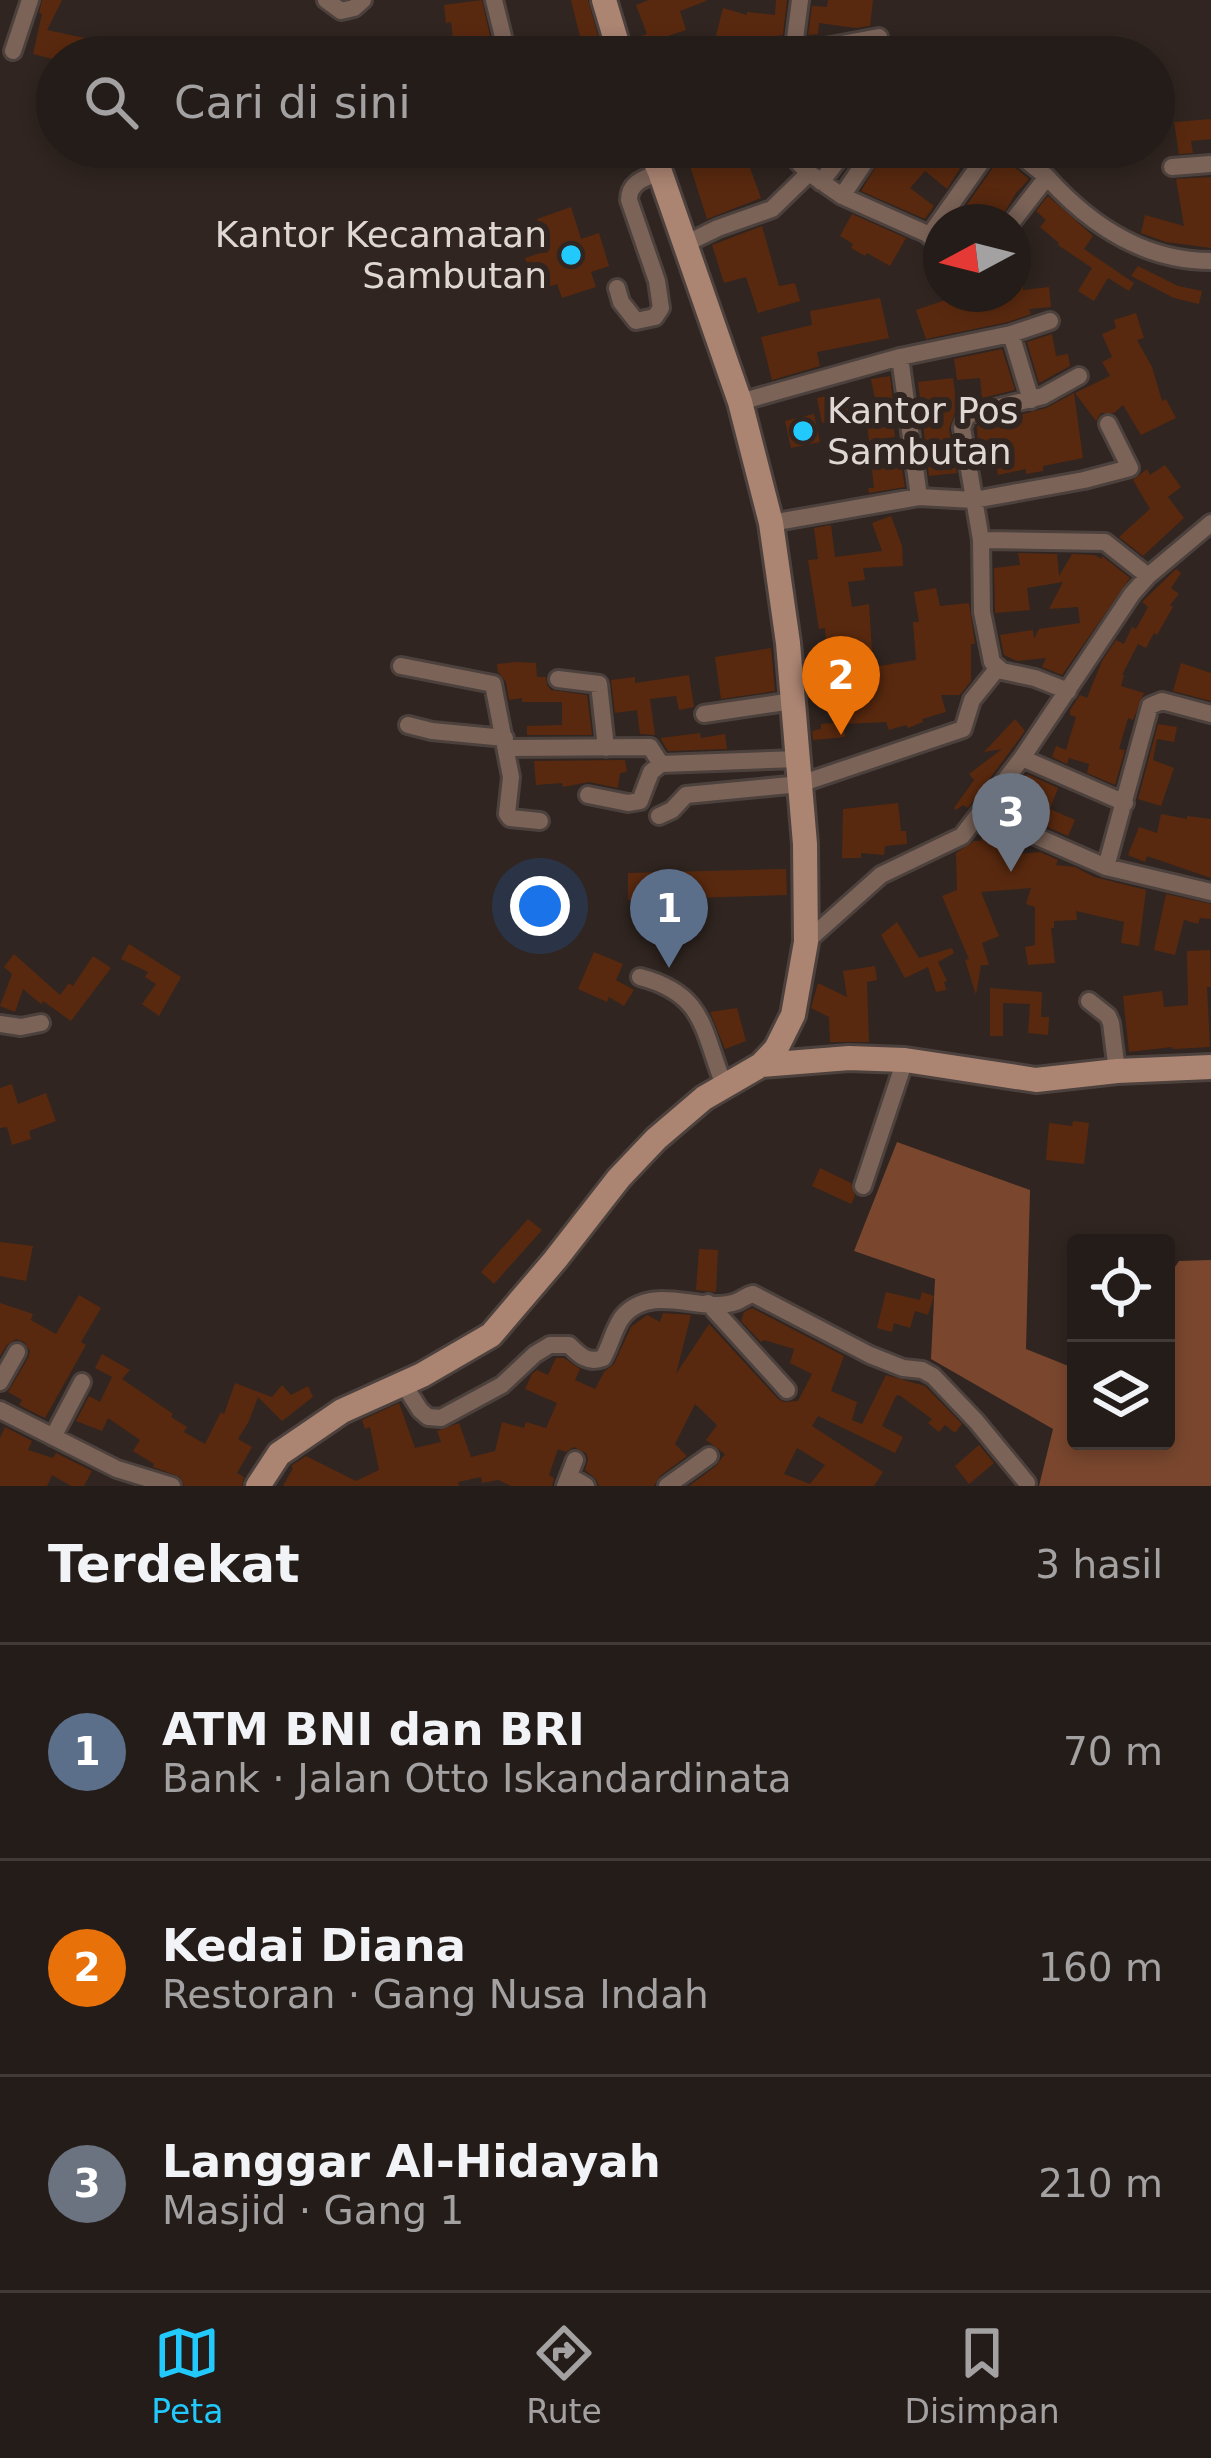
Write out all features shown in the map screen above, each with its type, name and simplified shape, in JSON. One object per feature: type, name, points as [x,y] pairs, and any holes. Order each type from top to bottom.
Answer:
[{"type":"main road","points":[[604,0],[615,36]]},
{"type":"main road","points":[[258,1486],[279,1454],[341,1411],[490,1335],[631,1165],[677,1120],[760,1065],[776,1049],[793,1016],[806,941],[805,844],[788,643],[771,524],[740,402],[658,168]]},
{"type":"main road","points":[[793,1016],[828,1059]]},
{"type":"main road","points":[[760,1065],[828,1059],[905,1060],[1036,1080],[1211,1066]]},
{"type":"street","points":[[13,50],[30,0]]},
{"type":"street","points":[[326,0],[345,11],[363,0]]},
{"type":"street","points":[[494,0],[503,36]]},
{"type":"street","points":[[795,36],[800,0]]},
{"type":"street","points":[[1175,167],[1211,164]]},
{"type":"street","points":[[805,168],[842,196],[923,233]]},
{"type":"street","points":[[683,245],[772,209],[826,168]]},
{"type":"street","points":[[842,196],[861,168]]},
{"type":"street","points":[[956,204],[979,168]]},
{"type":"street","points":[[1037,168],[1103,229],[1125,242],[1176,258],[1211,261]]},
{"type":"street","points":[[617,288],[636,321],[655,317],[662,308],[657,280],[628,200],[634,184],[660,172]]},
{"type":"street","points":[[1026,204],[1047,177]]},
{"type":"street","points":[[740,402],[1050,321]]},
{"type":"street","points":[[1011,334],[1030,400]]},
{"type":"street","points":[[900,357],[920,497]]},
{"type":"street","points":[[1067,691],[997,668],[992,662],[982,612],[981,540],[962,428],[964,418],[1056,391],[1079,376]]},
{"type":"street","points":[[771,524],[920,497],[974,500],[1130,468],[1108,424]]},
{"type":"street","points":[[806,941],[881,875],[962,836],[1148,576],[1211,523]]},
{"type":"street","points":[[981,540],[1105,542],[1148,576]]},
{"type":"street","points":[[401,666],[493,684],[511,777],[507,815],[540,821]]},
{"type":"street","points":[[659,816],[686,795],[963,729],[972,700],[997,668]]},
{"type":"street","points":[[558,679],[599,684],[606,748]]},
{"type":"street","points":[[704,714],[793,701]]},
{"type":"street","points":[[1106,867],[1150,706],[1162,701],[1211,714]]},
{"type":"street","points":[[408,725],[506,743],[650,747],[661,764]]},
{"type":"street","points":[[1022,758],[1125,803]]},
{"type":"street","points":[[587,795],[640,801],[651,772],[661,764],[799,771]]},
{"type":"street","points":[[981,812],[1106,867],[1211,892]]},
{"type":"street","points":[[640,976],[665,983],[696,1011],[724,1085]]},
{"type":"street","points":[[1089,1001],[1111,1023],[1118,1071]]},
{"type":"street","points":[[0,1024],[41,1023]]},
{"type":"street","points":[[863,1186],[905,1060]]},
{"type":"street","points":[[403,1383],[419,1410],[441,1418],[502,1385],[550,1345],[569,1345],[590,1360],[603,1358],[620,1320],[635,1306],[654,1300],[736,1302],[747,1294],[761,1295],[870,1355],[933,1376],[1027,1483]]},
{"type":"street","points":[[708,1303],[787,1390]]},
{"type":"street","points":[[0,1382],[17,1352]]},
{"type":"street","points":[[53,1437],[82,1382]]},
{"type":"street","points":[[0,1410],[53,1437],[112,1478],[172,1486]]},
{"type":"street","points":[[667,1486],[709,1456]]},
{"type":"street","points":[[570,1474],[586,1486]]},
{"type":"shaded area","points":[[897,1142],[1030,1190],[1026,1349],[1067,1365],[1067,1450],[1175,1450],[1175,1267],[1179,1261],[1211,1260],[1211,1486],[1039,1486],[1053,1429],[931,1359],[935,1279],[854,1251]]},
{"type":"building","points":[[42,0],[62,0],[47,30],[75,36],[37,36]]},
{"type":"building","points":[[482,0],[490,36],[453,36],[444,5]]},
{"type":"building","points":[[571,0],[588,0],[598,36],[580,36]]},
{"type":"building","points":[[649,0],[706,0],[680,11],[686,30],[668,36],[641,36],[647,34],[636,5]]},
{"type":"building","points":[[776,0],[787,0],[783,35],[716,36],[723,8],[747,15],[775,15]]},
{"type":"building","points":[[828,0],[873,0],[870,26],[819,23],[818,34],[808,35],[812,6],[827,7]]},
{"type":"building","points":[[1211,119],[1211,139],[1191,141],[1193,153],[1179,154],[1175,122]]},
{"type":"building","points":[[691,168],[750,168],[761,198],[707,219]]},
{"type":"building","points":[[875,168],[960,168],[947,189],[925,171],[910,188],[931,204],[923,204],[923,218],[861,191]]},
{"type":"building","points":[[993,168],[1016,168],[1029,179],[1010,204],[967,204]]},
{"type":"building","points":[[1211,177],[1211,248],[1141,233],[1145,215],[1184,226],[1176,179]]},
{"type":"building","points":[[1048,196],[1093,236],[1084,249],[1134,283],[1129,291],[1108,278],[1094,301],[1078,291],[1092,268],[1040,227],[1046,220],[1036,211]]},
{"type":"building","name":"Kantor Kecamatan Sambutan","points":[[571,207],[581,239],[599,233],[609,266],[591,272],[596,287],[562,298],[557,284],[536,291],[525,258],[547,251],[537,219]]},
{"type":"building","points":[[852,214],[906,238],[890,266],[851,248],[853,244],[840,236]]},
{"type":"building","points":[[762,226],[779,286],[795,283],[800,301],[758,313],[746,277],[724,283],[712,245]]},
{"type":"building","points":[[1138,266],[1178,286],[1202,291],[1199,304],[1174,298],[1131,276]]},
{"type":"building","points":[[1049,287],[1051,307],[1031,309],[1031,289]]},
{"type":"building","points":[[880,298],[889,338],[817,352],[820,366],[772,380],[761,337],[812,325],[810,311]]},
{"type":"building","points":[[923,308],[923,312],[1031,314],[926,339],[916,310]]},
{"type":"building","points":[[1136,313],[1144,338],[1137,340],[1152,367],[1162,401],[1166,399],[1176,418],[1141,435],[1123,405],[1114,413],[1101,413],[1096,421],[1075,393],[1110,376],[1102,362],[1112,357],[1102,334],[1116,328],[1114,320]]},
{"type":"building","points":[[1052,334],[1056,356],[1068,354],[1070,366],[1039,383],[1027,342]]},
{"type":"building","points":[[1002,349],[1015,390],[982,398],[980,378],[957,380],[954,359]]},
{"type":"building","points":[[890,376],[895,437],[886,438],[889,464],[901,463],[905,487],[869,493],[868,488],[874,488],[867,423],[844,427],[843,418],[822,423],[817,398],[836,394],[839,407],[873,402],[871,379]]},
{"type":"building","points":[[953,378],[957,407],[949,429],[957,473],[929,476],[918,382]]},
{"type":"building","points":[[1074,393],[1083,458],[1043,466],[1043,471],[998,475],[992,444],[978,446],[977,426],[1046,408]]},
{"type":"building","name":"Kantor Pos Sambutan","points":[[814,414],[820,442],[791,448],[785,421]]},
{"type":"building","points":[[1165,465],[1181,487],[1168,497],[1184,518],[1143,556],[1119,537],[1150,509],[1133,480],[1147,469],[1150,475]]},
{"type":"building","points":[[891,516],[902,546],[903,566],[863,568],[865,580],[848,582],[852,607],[869,604],[873,667],[916,660],[913,622],[919,622],[914,592],[936,588],[940,606],[969,603],[975,644],[971,644],[971,681],[960,695],[941,695],[946,712],[908,728],[889,730],[886,722],[844,724],[845,737],[813,740],[812,731],[834,723],[825,628],[819,629],[808,560],[818,559],[814,528],[831,525],[835,557],[882,551],[872,523]]},
{"type":"building","points":[[1018,553],[1057,554],[1059,576],[1072,554],[1102,556],[1130,578],[1062,675],[1042,667],[1046,658],[1017,661],[1004,655],[1000,635],[1033,630],[1034,639],[1039,629],[1080,623],[1078,607],[1049,609],[1063,582],[1027,588],[1030,610],[995,613],[994,568],[1020,565]]},
{"type":"building","points":[[1176,569],[1181,573],[1171,588],[1179,594],[1173,607],[1146,648],[1138,644],[1122,675],[1121,686],[1144,693],[1133,720],[1128,718],[1115,785],[1087,773],[1089,764],[1069,758],[1067,764],[1052,757],[1056,746],[1066,750],[1076,717],[1070,710],[1080,695],[1087,698],[1102,661],[1116,640],[1124,644],[1148,607],[1142,602]]},
{"type":"building","points":[[771,648],[775,691],[721,699],[715,657]]},
{"type":"building","points":[[536,663],[537,677],[546,677],[551,690],[587,695],[592,735],[527,735],[527,726],[562,725],[562,702],[509,700],[497,664]]},
{"type":"building","points":[[1181,663],[1211,673],[1211,701],[1173,691]]},
{"type":"building","points":[[689,675],[694,707],[679,710],[676,696],[650,699],[655,735],[640,734],[637,710],[615,713],[611,680],[635,677],[635,683]]},
{"type":"building","points":[[1015,719],[1025,731],[968,808],[963,805],[956,810],[974,780],[969,774],[1002,749],[984,752]]},
{"type":"building","points":[[1158,724],[1177,727],[1174,742],[1157,739],[1153,760],[1174,768],[1161,806],[1138,799]]},
{"type":"building","points":[[700,733],[701,738],[725,734],[727,749],[668,751],[661,738]]},
{"type":"building","points":[[625,760],[627,772],[620,773],[618,788],[589,782],[536,785],[534,761]]},
{"type":"building","points":[[1027,774],[1058,788],[1050,809],[1075,820],[1068,836],[1004,808],[1009,796],[1018,799]]},
{"type":"building","points":[[898,803],[907,844],[885,846],[884,855],[861,853],[861,858],[842,858],[843,809]]},
{"type":"building","points":[[1161,814],[1211,819],[1211,878],[1147,856],[1145,862],[1128,855],[1139,827],[1157,833]]},
{"type":"building","points":[[985,828],[1010,839],[1004,855],[1040,852],[1058,860],[1056,865],[1146,890],[1139,946],[1121,943],[1124,922],[1076,911],[1077,920],[1054,921],[1051,928],[1055,963],[1028,965],[1025,947],[1035,945],[1035,907],[1026,904],[1031,888],[981,892],[999,936],[982,943],[989,965],[981,965],[976,995],[965,960],[969,959],[942,896],[957,890],[956,853],[981,841]]},
{"type":"building","points":[[786,869],[787,895],[628,900],[628,873]]},
{"type":"building","points":[[1166,894],[1211,904],[1211,919],[1200,918],[1198,924],[1184,920],[1175,955],[1154,950]]},
{"type":"building","points":[[897,922],[919,958],[952,948],[954,953],[938,962],[946,990],[936,992],[928,967],[905,978],[881,935]]},
{"type":"building","points":[[129,944],[181,977],[159,1016],[142,1004],[156,984],[145,977],[148,972],[121,959]]},
{"type":"building","points":[[1210,950],[1210,1047],[1129,1052],[1123,996],[1162,991],[1164,1007],[1188,1005],[1187,951]]},
{"type":"building","points":[[594,952],[623,964],[616,980],[634,990],[624,1006],[578,989]]},
{"type":"building","points":[[14,954],[60,995],[69,983],[73,986],[93,956],[111,968],[71,1021],[23,989],[15,1012],[0,1006],[12,974],[4,967]]},
{"type":"building","points":[[875,966],[877,980],[867,982],[869,1042],[830,1042],[829,1017],[811,1008],[818,983],[847,997],[843,971]]},
{"type":"building","points":[[990,988],[1042,992],[1041,1017],[1049,1017],[1048,1035],[1028,1033],[1030,1004],[1003,1003],[1003,1036],[990,1036]]},
{"type":"building","points":[[737,1008],[746,1041],[725,1049],[710,1012]]},
{"type":"building","points":[[12,1084],[18,1104],[46,1093],[56,1121],[29,1131],[31,1139],[12,1145],[7,1127],[0,1128],[0,1088]]},
{"type":"building","points":[[1073,1121],[1089,1123],[1084,1164],[1046,1160],[1049,1123],[1072,1126]]},
{"type":"building","points":[[820,1168],[851,1183],[855,1196],[851,1204],[812,1186]]},
{"type":"building","points":[[528,1219],[542,1230],[494,1284],[481,1272]]},
{"type":"building","points":[[0,1242],[33,1246],[26,1281],[0,1276]]},
{"type":"building","points":[[699,1249],[718,1250],[716,1292],[696,1290]]},
{"type":"building","points":[[886,1292],[920,1300],[922,1292],[934,1296],[928,1315],[915,1311],[910,1328],[894,1323],[892,1332],[877,1328]]},
{"type":"building","points":[[79,1295],[101,1308],[45,1418],[19,1405],[22,1400],[8,1392],[30,1351],[16,1339],[0,1356],[0,1303],[33,1314],[31,1320],[56,1334]]},
{"type":"building","points":[[752,1308],[844,1356],[831,1391],[857,1402],[852,1420],[862,1424],[886,1375],[925,1386],[962,1424],[955,1433],[945,1425],[939,1432],[928,1423],[932,1419],[896,1396],[882,1426],[903,1437],[895,1453],[818,1416],[812,1426],[883,1472],[874,1486],[689,1486],[725,1454],[706,1440],[717,1425],[695,1404],[675,1444],[687,1456],[654,1486],[599,1486],[585,1470],[586,1453],[574,1447],[566,1452],[558,1449],[549,1475],[554,1478],[552,1486],[511,1486],[498,1480],[482,1483],[481,1477],[458,1482],[459,1486],[283,1486],[291,1466],[306,1456],[356,1481],[379,1470],[370,1427],[365,1429],[362,1420],[399,1403],[415,1448],[441,1442],[437,1431],[459,1423],[471,1457],[495,1451],[502,1422],[546,1428],[557,1403],[525,1389],[532,1374],[537,1370],[548,1375],[556,1358],[564,1358],[580,1369],[575,1380],[595,1389],[614,1364],[631,1327],[647,1315],[660,1322],[663,1313],[691,1315],[676,1374],[709,1324],[778,1399],[798,1401],[812,1374],[790,1363],[794,1349],[761,1342],[741,1321]],"holes":[[[797,1448],[825,1465],[810,1484],[784,1474]]]},
{"type":"building","points":[[102,1354],[130,1370],[122,1379],[173,1414],[187,1427],[184,1432],[205,1444],[221,1412],[224,1414],[235,1383],[272,1397],[282,1385],[291,1395],[308,1386],[313,1397],[282,1421],[258,1397],[238,1439],[252,1447],[237,1473],[244,1477],[242,1486],[184,1486],[180,1477],[153,1467],[133,1451],[140,1440],[108,1418],[102,1431],[76,1421],[89,1396],[100,1402],[112,1377],[95,1368]]},
{"type":"building","points":[[5,1427],[32,1441],[28,1450],[53,1458],[56,1453],[92,1471],[84,1486],[71,1486],[52,1475],[47,1486],[0,1486],[0,1438]]},
{"type":"building","points":[[979,1445],[994,1463],[969,1484],[955,1466]]},
{"type":"place","name":"Kantor Kecamatan Sambutan","points":[[571,255]]},
{"type":"place","name":"Kantor Pos Sambutan","points":[[803,431]]},
{"type":"place","name":"Kedai Diana","points":[[841,735]]},
{"type":"place","name":"Langgar Al-Hidayah","points":[[1011,872]]},
{"type":"place","name":"ATM BNI dan BRI","points":[[669,968]]}]
